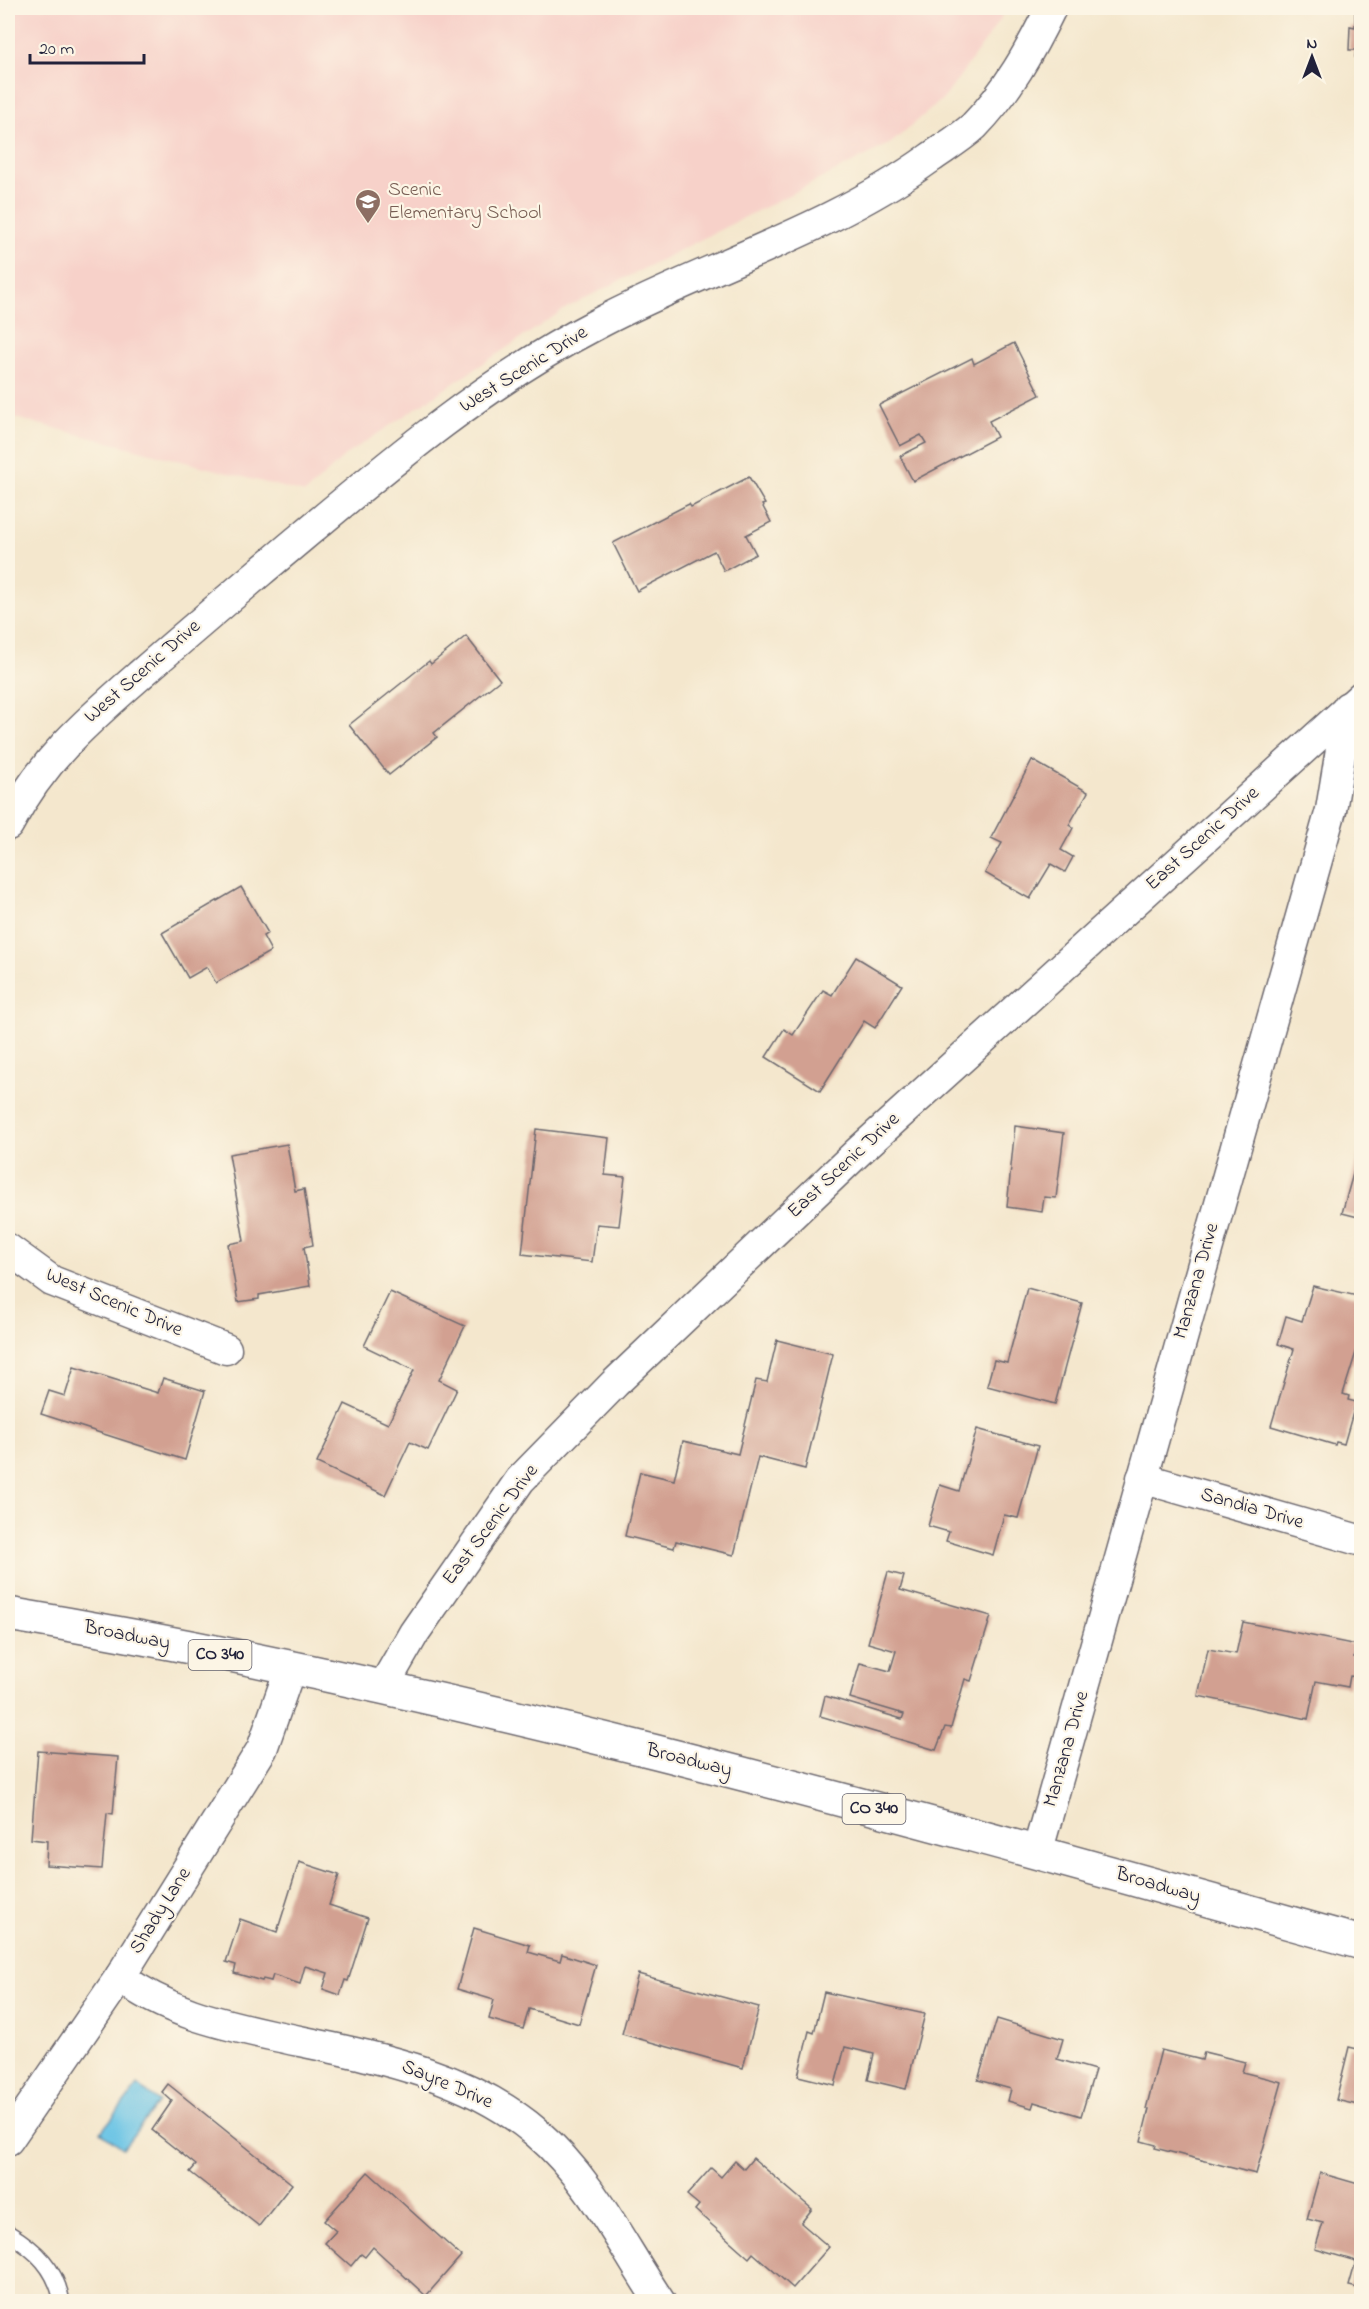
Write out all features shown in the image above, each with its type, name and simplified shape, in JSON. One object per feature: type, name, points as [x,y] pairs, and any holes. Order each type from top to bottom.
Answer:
[{"type":"main road","name":"Broadway","points":[[8,1614],[383,1688],[750,1776],[1362,1943]]},
{"type":"street","name":"West Scenic Drive","points":[[8,825],[27,789],[71,735],[209,614],[418,441],[505,378],[598,324],[830,218],[903,177],[971,128],[1006,90],[1031,49],[1051,8]]},
{"type":"street","name":"Manzana Drive","points":[[1037,1853],[1330,810],[1355,701]]},
{"type":"street","name":"East Scenic Drive","points":[[383,1688],[414,1633],[519,1480],[591,1407],[858,1152],[1355,701]]},
{"type":"street","name":"West Scenic Drive","points":[[8,1249],[52,1281],[226,1349]]},
{"type":"street","name":"Sandia Drive","points":[[1142,1478],[1362,1541]]},
{"type":"street","name":"Shady Lane","points":[[8,2140],[120,1977],[262,1749],[290,1669]]},
{"type":"street","name":"Sayre Drive","points":[[120,1977],[141,1993],[195,2016],[417,2069],[497,2106],[536,2132],[564,2158],[584,2183],[660,2301]]},
{"type":"lane","points":[[8,2233],[30,2246],[58,2280],[62,2301]]},
{"type":"shaded area","name":"Scenic Elementary School","points":[[8,8],[1004,8],[1000,20],[945,97],[891,143],[568,307],[347,454],[305,493],[8,416]]},
{"type":"water","points":[[138,2085],[159,2102],[123,2148],[101,2132]]},
{"type":"building","points":[[1355,13],[1362,13],[1362,57],[1355,57],[1356,50],[1349,50],[1350,26],[1355,27]]},
{"type":"building","points":[[1014,343],[1040,395],[989,421],[997,437],[913,481],[900,456],[926,443],[921,435],[900,446],[879,405],[972,358],[974,364]]},
{"type":"building","points":[[749,477],[765,504],[762,505],[771,522],[746,535],[756,554],[724,571],[714,551],[637,591],[613,543],[689,504],[691,507]]},
{"type":"building","points":[[466,636],[500,680],[434,733],[437,737],[389,775],[349,725],[429,661],[431,664]]},
{"type":"building","points":[[1032,760],[1088,792],[1069,825],[1073,828],[1061,850],[1073,857],[1065,872],[1051,864],[1030,899],[985,873],[1002,843],[991,838]]},
{"type":"building","points":[[241,887],[268,933],[263,936],[271,951],[216,983],[207,967],[188,978],[162,933]]},
{"type":"building","points":[[856,957],[902,985],[875,1028],[864,1021],[820,1091],[766,1057],[784,1029],[793,1035],[823,990],[832,995]]},
{"type":"building","points":[[1015,1126],[1064,1133],[1056,1198],[1044,1197],[1042,1212],[1007,1207]]},
{"type":"building","points":[[536,1129],[609,1138],[605,1175],[625,1177],[619,1226],[597,1224],[592,1262],[522,1254]]},
{"type":"building","points":[[287,1144],[295,1191],[304,1189],[313,1245],[304,1247],[310,1286],[259,1295],[259,1299],[238,1302],[228,1244],[244,1241],[229,1154]]},
{"type":"building","points":[[1362,1145],[1362,1218],[1342,1213]]},
{"type":"building","points":[[1313,1286],[1362,1297],[1362,1350],[1357,1349],[1343,1394],[1349,1396],[1348,1400],[1356,1402],[1344,1444],[1336,1442],[1335,1445],[1271,1426],[1294,1349],[1278,1344],[1286,1316],[1302,1321]]},
{"type":"building","points":[[1027,1288],[1082,1303],[1055,1404],[987,1386],[994,1360],[1007,1363]]},
{"type":"building","points":[[390,1292],[465,1326],[439,1380],[457,1389],[428,1450],[410,1442],[385,1495],[317,1463],[345,1404],[388,1424],[414,1370],[364,1346]]},
{"type":"building","points":[[777,1340],[833,1354],[805,1469],[758,1457],[734,1555],[676,1541],[674,1548],[625,1536],[640,1472],[674,1480],[683,1441],[738,1454],[756,1380],[767,1382]]},
{"type":"building","points":[[74,1367],[158,1393],[163,1378],[205,1391],[185,1460],[41,1414],[49,1391],[65,1396]]},
{"type":"building","points":[[977,1429],[1038,1446],[1018,1518],[1004,1515],[993,1555],[946,1541],[949,1532],[928,1526],[940,1485],[959,1491]]},
{"type":"building","points":[[888,1572],[904,1576],[900,1590],[991,1616],[971,1681],[965,1679],[951,1728],[945,1727],[936,1750],[820,1716],[825,1696],[902,1719],[904,1714],[850,1698],[860,1663],[890,1671],[896,1651],[868,1643]]},
{"type":"building","points":[[1243,1622],[1357,1645],[1354,1657],[1362,1658],[1358,1677],[1350,1676],[1348,1687],[1316,1681],[1308,1719],[1198,1696],[1208,1649],[1236,1654]]},
{"type":"building","points":[[38,1751],[118,1757],[113,1814],[107,1813],[102,1869],[46,1865],[47,1841],[31,1839]]},
{"type":"building","points":[[299,1862],[339,1875],[329,1905],[368,1918],[348,1981],[345,1980],[340,1995],[323,1989],[328,1973],[305,1966],[300,1984],[273,1975],[271,1981],[263,1979],[262,1981],[234,1973],[236,1965],[226,1962],[240,1919],[277,1932]]},
{"type":"building","points":[[474,1928],[530,1945],[528,1952],[560,1961],[562,1954],[596,1965],[579,2024],[529,2009],[523,2029],[489,2019],[494,2000],[457,1989]]},
{"type":"building","points":[[638,1974],[759,2007],[743,2068],[622,2034]]},
{"type":"building","points":[[824,1992],[925,2014],[906,2089],[868,2080],[874,2054],[845,2047],[835,2085],[798,2076],[809,2031],[814,2033]]},
{"type":"building","points":[[997,2019],[1063,2039],[1057,2059],[1095,2070],[1081,2116],[1034,2102],[1032,2108],[1008,2101],[1011,2089],[978,2080]]},
{"type":"building","points":[[1349,2047],[1362,2050],[1362,2106],[1336,2100]]},
{"type":"building","points":[[1161,2050],[1202,2060],[1204,2052],[1245,2062],[1242,2072],[1282,2082],[1256,2174],[1155,2148],[1156,2145],[1141,2141],[1149,2109],[1146,2109]]},
{"type":"building","points":[[168,2084],[292,2184],[259,2226],[190,2172],[196,2165],[152,2130],[172,2101],[162,2092]]},
{"type":"building","points":[[753,2158],[812,2209],[801,2223],[829,2247],[793,2288],[753,2253],[749,2258],[695,2210],[699,2205],[687,2195],[711,2168],[721,2177],[735,2161],[744,2169]]},
{"type":"building","points":[[368,2172],[461,2256],[426,2296],[373,2247],[365,2257],[361,2254],[351,2266],[325,2243],[336,2231],[324,2221]]},
{"type":"building","points":[[1320,2173],[1362,2185],[1362,2289],[1349,2286],[1356,2261],[1315,2249],[1323,2223],[1307,2219]]},
{"type":"place","name":"Scenic Elementary School","points":[[368,225]]}]
